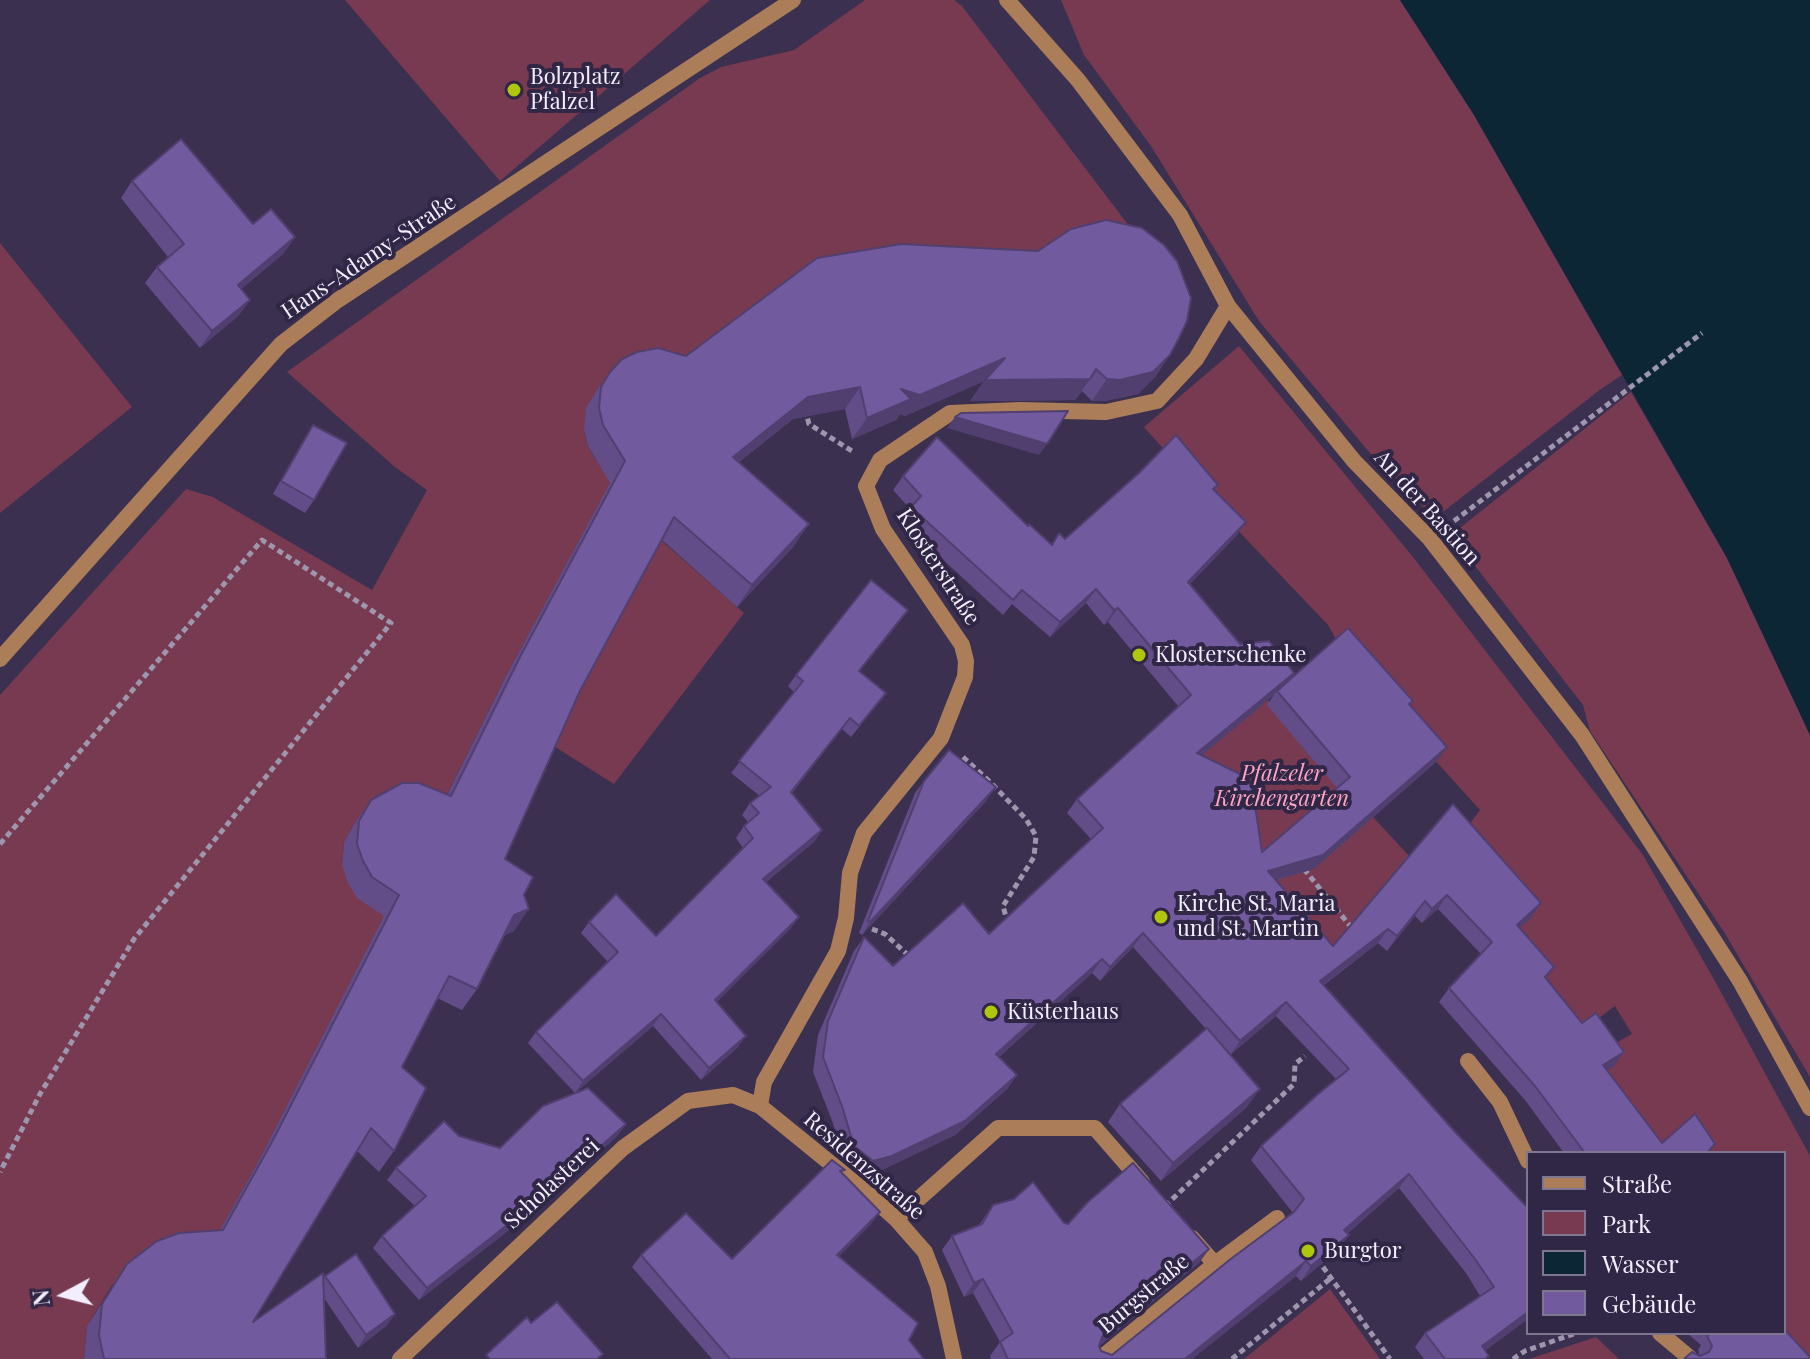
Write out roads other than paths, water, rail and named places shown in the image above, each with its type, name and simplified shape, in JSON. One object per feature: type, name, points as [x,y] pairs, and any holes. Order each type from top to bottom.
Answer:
[{"type":"street","name":"Hans-Adamy-Straße","points":[[0,659],[281,344],[338,300],[793,0]]},
{"type":"street","name":"An der Bastion","points":[[1007,0],[1078,80],[1180,215],[1228,306],[1354,461],[1430,539],[1582,735],[1740,981],[1810,1108]]},
{"type":"street","name":"Klosterstraße","points":[[760,1106],[764,1082],[838,951],[846,918],[850,873],[864,833],[941,738],[965,677],[966,661],[962,645],[883,529],[866,486],[880,460],[950,413],[1020,410],[1106,412],[1157,401],[1196,359],[1228,306]]},
{"type":"street","points":[[1468,1061],[1500,1102],[1526,1157]]},
{"type":"street","name":"Scholasterei","points":[[400,1359],[623,1148],[688,1101],[733,1095],[760,1106]]},
{"type":"street","name":"Residenzstraße","points":[[760,1106],[896,1219],[925,1252],[938,1286],[954,1359]]},
{"type":"street","points":[[896,1219],[998,1128],[1095,1128],[1165,1207]]},
{"type":"street","name":"Burgstraße","points":[[1100,1359],[1215,1264],[1277,1218]]},
{"type":"street","name":"Burgstraße","points":[[1185,1229],[1215,1264]]},
{"type":"street","points":[[1662,1335],[1691,1359]]},
{"type":"water","points":[[1400,0],[1810,0],[1810,735],[1727,558],[1474,115]]},
{"type":"place","name":"Bolzplatz Pfalzel","points":[[514,90]]},
{"type":"place","name":"Klosterschenke","points":[[1139,655]]},
{"type":"place","name":"Kirche St. Maria und St. Martin","points":[[1161,917]]},
{"type":"place","name":"Küsterhaus","points":[[991,1012]]},
{"type":"place","name":"Burgtor","points":[[1308,1251]]},
{"type":"park label","name":"Pfalzeler Kirchengarten","points":[[1282,786]]}]
